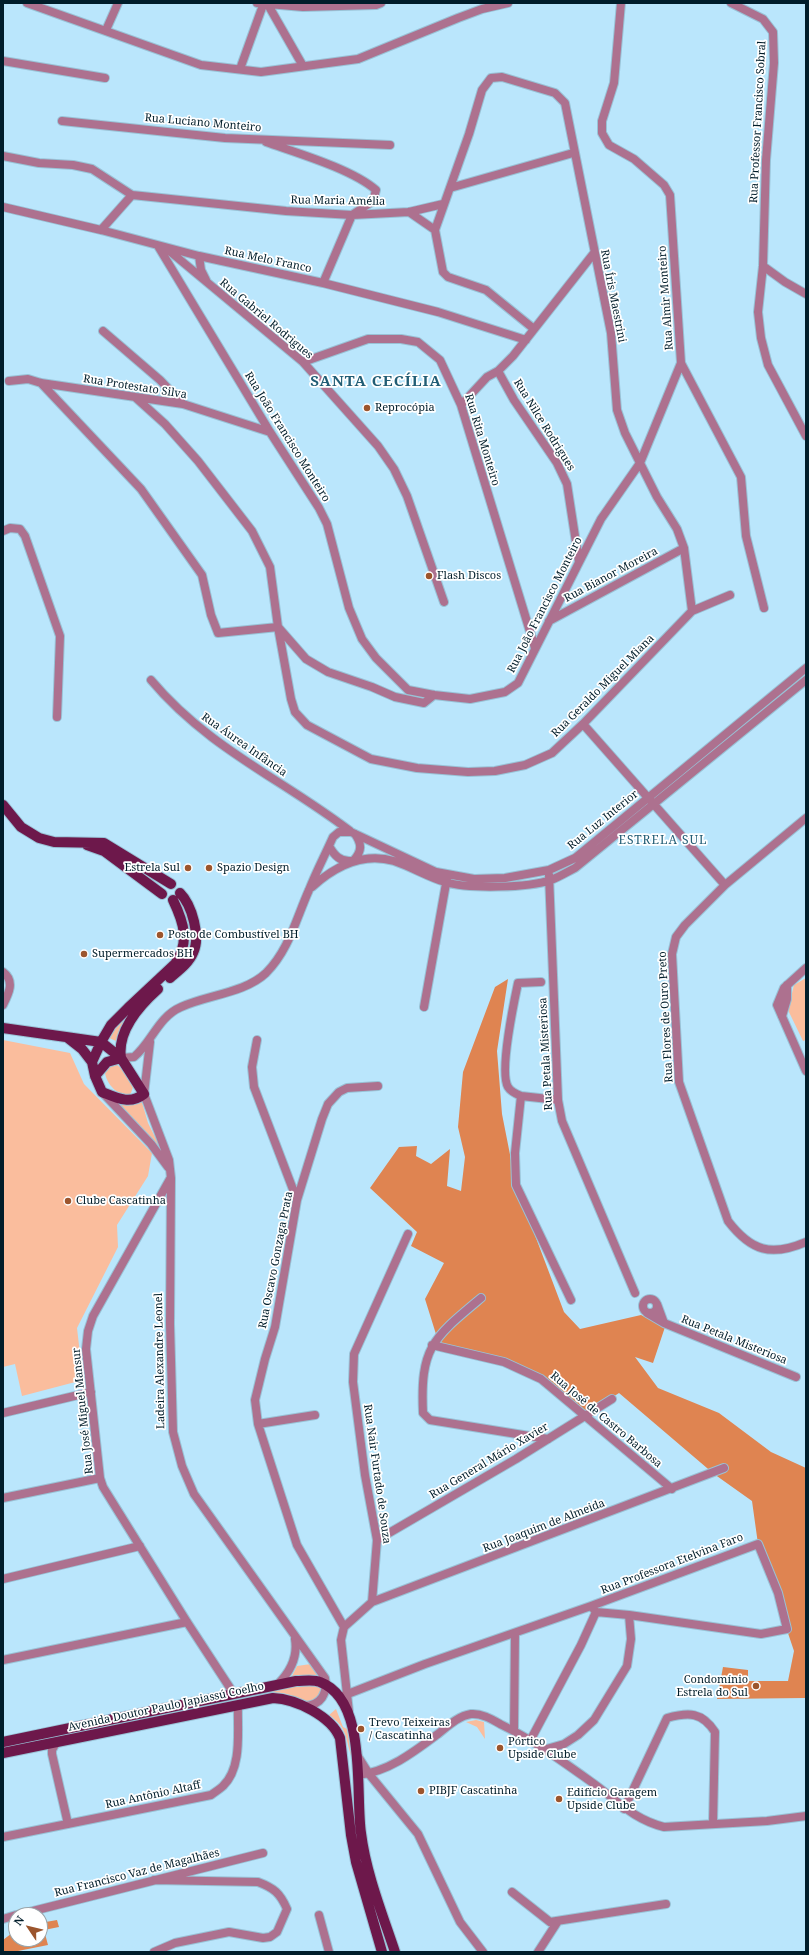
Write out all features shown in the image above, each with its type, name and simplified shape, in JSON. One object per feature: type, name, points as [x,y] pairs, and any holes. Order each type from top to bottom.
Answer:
[{"type":"main road","points":[[3,805],[21,826],[31,834],[54,842],[104,843],[178,889],[176,897],[184,931],[183,948],[180,957],[175,964],[112,1026],[100,1042],[92,1062]]},
{"type":"main road","points":[[76,842],[104,852],[162,894],[165,899],[176,897],[185,898],[193,915],[196,942],[194,951],[184,965],[153,993],[127,1026],[120,1045],[121,1058],[106,1062],[95,1076]]},
{"type":"main road","points":[[162,894],[165,888],[171,884]]},
{"type":"main road","points":[[82,1039],[112,1026]]},
{"type":"main road","points":[[3,1028],[100,1042]]},
{"type":"main road","points":[[68,1038],[75,1042],[92,1062],[95,1076],[102,1092],[122,1100],[132,1100],[144,1094]]},
{"type":"main road","name":"Ladeira Alexandre Leonel","points":[[100,1042],[121,1058],[144,1094]]},
{"type":"main road","name":"Avenida Doutor Paulo Japiassú Coelho","points":[[3,1742],[296,1680],[313,1680],[326,1685]]},
{"type":"main road","points":[[326,1685],[344,1696],[353,1728],[358,1775],[361,1834],[380,1906],[395,1952]]},
{"type":"main road","name":"Avenida Doutor Paulo Japiassú Coelho","points":[[3,1753],[273,1698],[292,1700],[308,1708],[330,1723],[337,1731],[340,1738],[350,1835],[356,1862],[382,1952]]},
{"type":"main road","points":[[308,1708],[317,1710],[339,1728],[346,1740],[350,1770],[353,1774],[358,1775]]},
{"type":"street","points":[[28,3],[201,65],[262,72],[358,59],[482,9],[508,3]]},
{"type":"street","points":[[106,30],[118,3]]},
{"type":"street","points":[[264,4],[303,7],[376,5],[381,3]]},
{"type":"street","name":"Rua Almir Monteiro","points":[[621,3],[614,82],[602,121],[602,133],[609,145],[634,159],[664,185],[670,195],[681,363],[741,477],[746,536],[764,608]]},
{"type":"street","name":"Rua Professor Francisco Sobral","points":[[731,3],[763,19],[773,32],[774,63],[766,160],[763,266]]},
{"type":"street","points":[[240,69],[264,4]]},
{"type":"street","points":[[264,4],[303,66]]},
{"type":"street","points":[[3,61],[105,78]]},
{"type":"street","name":"Rua Íris Maestrini","points":[[435,230],[482,90],[491,78],[502,77],[556,93],[565,103],[611,333],[617,410],[625,433],[640,463],[677,529],[684,548],[692,611]]},
{"type":"street","name":"Rua Luciano Monteiro","points":[[62,121],[225,138],[390,145]]},
{"type":"street","points":[[260,140],[368,182],[376,190],[372,201],[352,215],[323,283]]},
{"type":"street","points":[[450,188],[574,153]]},
{"type":"street","points":[[3,156],[39,163],[73,165],[92,169],[132,195],[101,230]]},
{"type":"street","name":"Rua Maria Amélia","points":[[132,195],[286,211],[352,215],[409,212],[443,204]]},
{"type":"street","name":"Rua Melo Franco","points":[[3,207],[101,230],[199,256],[323,283],[438,312],[526,340]]},
{"type":"street","points":[[409,212],[435,230],[443,272],[448,277],[486,290],[534,329]]},
{"type":"street","name":"Rua João Francisco Monteiro","points":[[162,247],[270,432],[319,508],[326,524],[349,608],[362,639],[376,658],[408,690],[434,695],[470,699],[505,692],[518,683],[601,519],[640,463],[681,363]]},
{"type":"street","name":"Rua Gabriel Rodrigues","points":[[162,247],[303,362],[378,446],[394,469],[407,496],[444,602]]},
{"type":"street","points":[[461,405],[487,377],[498,371],[526,340],[594,253]]},
{"type":"street","points":[[199,256],[201,270],[208,285]]},
{"type":"street","points":[[806,294],[785,282],[763,266],[758,312],[761,338],[766,358],[768,365],[806,436]]},
{"type":"street","points":[[103,331],[160,380],[182,404]]},
{"type":"street","name":"Rua Rita Monteiro","points":[[303,362],[368,339],[401,339],[418,342],[440,360],[461,405],[535,648]]},
{"type":"street","name":"Rua Nilce Rodrigues","points":[[498,371],[514,400],[557,463],[567,484],[579,562]]},
{"type":"street","name":"Rua Protestato Silva","points":[[9,381],[28,379],[41,383],[182,404],[270,432]]},
{"type":"street","points":[[41,383],[141,489],[150,501],[202,575],[211,615],[218,633],[278,627],[306,659],[328,672],[372,686],[395,697],[424,703],[434,695]]},
{"type":"street","name":"Rua Geraldo Miguel Miana","points":[[135,397],[165,424],[198,461],[252,531],[270,567],[278,627],[291,699],[295,712],[307,725],[371,759],[417,768],[468,772],[495,771],[525,764],[552,753],[583,724],[692,611],[730,595]]},
{"type":"street","points":[[3,531],[10,528],[20,529],[25,536],[60,636],[57,717]]},
{"type":"street","name":"Rua Bianor Moreira","points":[[549,621],[684,548]]},
{"type":"street","name":"Rua Luz Interior","points":[[352,861],[376,858],[390,860],[475,887],[516,885],[550,880],[575,868],[650,801],[806,668]]},
{"type":"street","name":"Rua Áurea Infância","points":[[151,680],[170,703],[221,745],[353,833]]},
{"type":"street","name":"Rua Luz Interior","points":[[353,833],[447,879],[505,878],[549,870],[574,858],[806,680]]},
{"type":"street","points":[[583,724],[725,885]]},
{"type":"street","points":[[332,818],[333,837]]},
{"type":"street","name":"Rua Flores de Ouro Preto","points":[[806,819],[725,885],[685,925],[676,937],[673,944],[672,954],[679,1082],[728,1221],[738,1234],[751,1245],[765,1250],[782,1250],[806,1242]]},
{"type":"street","points":[[121,1058],[134,1057],[150,1041],[157,1027],[166,1017],[181,1006],[250,984],[264,975],[283,953],[309,890],[333,837],[339,832],[353,833],[360,842],[360,850],[352,861],[317,882],[309,890]]},
{"type":"street","points":[[329,846],[338,858],[352,861]]},
{"type":"street","name":"Rua Petala Misteriosa","points":[[549,870],[558,1100],[562,1121],[635,1293],[645,1311],[664,1323],[796,1377]]},
{"type":"street","points":[[424,1007],[447,879]]},
{"type":"street","points":[[806,968],[787,985],[780,996],[777,1005],[806,1071]]},
{"type":"street","points":[[3,972],[9,976],[11,982],[8,996],[3,1005]]},
{"type":"street","points":[[541,982],[518,983],[509,1027],[506,1078],[508,1087],[513,1092],[521,1096],[558,1100]]},
{"type":"street","points":[[257,1040],[252,1067],[254,1087],[297,1200]]},
{"type":"street","points":[[144,1094],[150,1041]]},
{"type":"street","name":"Rua Oscavo Gonzaga Prata","points":[[344,1628],[297,1545],[258,1424],[256,1400],[265,1359],[275,1327],[297,1200],[328,1104],[339,1092],[347,1088],[378,1086]]},
{"type":"street","points":[[102,1092],[151,1144],[170,1174]]},
{"type":"street","name":"Ladeira Alexandre Leonel","points":[[144,1094],[169,1160],[170,1324],[173,1432],[182,1466],[194,1494],[325,1678],[326,1685]]},
{"type":"street","points":[[521,1096],[515,1153],[516,1185],[571,1300]]},
{"type":"street","name":"Rua José Miguel Mansur","points":[[170,1174],[144,1228],[93,1316],[88,1331],[86,1349],[100,1478],[115,1508],[234,1694]]},
{"type":"street","name":"Rua Nair Furtado de Souza","points":[[372,1602],[377,1540],[365,1475],[353,1382],[354,1354],[408,1234]]},
{"type":"street","points":[[635,1293],[654,1302],[664,1323]]},
{"type":"street","points":[[482,1298],[446,1328],[432,1345],[424,1366],[422,1390],[423,1413],[430,1420],[548,1439]]},
{"type":"street","points":[[644,1301],[654,1302],[654,1312],[645,1311],[642,1306],[644,1301]]},
{"type":"street","name":"Rua José de Castro Barbosa","points":[[432,1345],[504,1362],[542,1379],[672,1489]]},
{"type":"street","points":[[3,1413],[91,1392]]},
{"type":"street","name":"Rua General Mário Xavier","points":[[377,1540],[548,1439],[612,1399]]},
{"type":"street","points":[[258,1424],[315,1415]]},
{"type":"street","name":"Rua Joaquim de Almeida","points":[[372,1602],[724,1468]]},
{"type":"street","points":[[3,1498],[100,1478]]},
{"type":"street","name":"Rua Professora Etelvina Faro","points":[[344,1696],[425,1664],[515,1633],[594,1609],[758,1544],[778,1593],[787,1628],[761,1634],[594,1609]]},
{"type":"street","points":[[3,1579],[140,1546]]},
{"type":"street","points":[[344,1696],[341,1640],[344,1628],[372,1602]]},
{"type":"street","points":[[530,1741],[581,1645],[594,1609]]},
{"type":"street","points":[[543,1750],[564,1744],[578,1735],[594,1720],[627,1666],[631,1639],[629,1614]]},
{"type":"street","points":[[3,1660],[187,1622]]},
{"type":"street","points":[[514,1731],[515,1633]]},
{"type":"street","points":[[278,1684],[289,1672],[294,1662],[297,1649],[294,1636]]},
{"type":"street","points":[[216,1698],[222,1689],[222,1676]]},
{"type":"street","points":[[308,1708],[320,1701],[326,1691],[326,1685]]},
{"type":"street","name":"Rua Antônio Altaff","points":[[3,1837],[211,1794],[224,1785],[234,1768],[237,1748],[238,1705]]},
{"type":"street","points":[[358,1775],[369,1774],[410,1755],[462,1716],[473,1714],[485,1716],[514,1731],[591,1782],[624,1809],[650,1823],[664,1827],[806,1816]]},
{"type":"street","points":[[624,1809],[667,1718],[689,1715],[700,1716],[708,1721],[715,1732],[713,1824]]},
{"type":"street","points":[[52,1754],[52,1750],[56,1742]]},
{"type":"street","points":[[43,1745],[50,1750],[52,1754],[68,1824]]},
{"type":"street","points":[[356,1753],[369,1774],[418,1834],[460,1922],[482,1952]]},
{"type":"street","name":"Rua Francisco Vaz de Magalhães","points":[[48,1907],[263,1853]]},
{"type":"street","points":[[154,1880],[258,1882],[270,1887],[282,1897],[286,1910],[277,1932],[270,1937],[263,1938],[229,1932],[175,1943],[154,1952]]},
{"type":"street","points":[[512,1892],[550,1922],[666,1904]]},
{"type":"street","points":[[319,1915],[329,1952]]},
{"type":"street","points":[[538,1952],[558,1921]]},
{"type":"shaded area","points":[[806,978],[806,1040],[803,1041],[788,1010],[794,985]]},
{"type":"shaded area","points":[[508,979],[497,1051],[502,1114],[516,1185],[564,1312],[580,1329],[641,1315],[665,1327],[653,1363],[635,1357],[658,1388],[719,1413],[771,1452],[806,1468],[805,1698],[717,1699],[723,1667],[748,1670],[748,1681],[788,1681],[794,1651],[758,1544],[752,1501],[714,1474],[619,1393],[584,1416],[562,1396],[504,1362],[440,1347],[425,1299],[444,1263],[411,1246],[417,1232],[370,1188],[399,1147],[417,1146],[416,1156],[431,1164],[450,1149],[447,1186],[461,1191],[465,1157],[458,1127],[463,1072],[495,987]]},
{"type":"shaded area","points":[[137,1006],[124,1025],[116,1041],[107,1037]]},
{"type":"shaded area","name":"Clube Cascatinha","points":[[3,1040],[70,1053],[84,1084],[152,1153],[148,1176],[117,1225],[118,1247],[77,1328],[83,1380],[22,1396],[15,1364],[3,1367]]},
{"type":"shaded area","points":[[115,1063],[123,1070],[133,1087],[131,1093],[127,1096],[114,1089],[110,1085],[106,1076],[105,1066]]},
{"type":"shaded area","points":[[141,1099],[148,1123],[160,1147],[158,1148],[120,1105],[130,1105]]},
{"type":"shaded area","points":[[311,1664],[318,1675],[302,1675],[291,1678],[297,1666]]},
{"type":"shaded area","points":[[312,1684],[322,1688],[318,1696],[309,1702],[282,1693],[253,1697],[253,1694]]},
{"type":"shaded area","points":[[336,1709],[343,1727],[347,1729],[352,1758],[343,1730],[340,1725],[329,1715]]},
{"type":"shaded area","points":[[476,1720],[484,1722],[485,1739],[477,1727],[466,1722]]},
{"type":"shaded area","points":[[57,1920],[59,1927],[48,1929],[48,1922]]},
{"type":"shaded area","points":[[8,1936],[8,1947],[38,1947],[13,1952],[3,1952],[3,1940]]},
{"type":"place","name":"Reprocópia","points":[[367,408]]},
{"type":"place","name":"Flash Discos","points":[[429,576]]},
{"type":"place","name":"Estrela Sul","points":[[188,868]]},
{"type":"place","name":"Spazio Design","points":[[209,868]]},
{"type":"place","name":"Posto de Combustível BH","points":[[160,935]]},
{"type":"place","name":"Supermercados BH","points":[[84,954]]},
{"type":"place","name":"Clube Cascatinha","points":[[68,1201]]},
{"type":"place","name":"Condomínio Estrela do Sul","points":[[756,1686]]},
{"type":"place","name":"Trevo Teixeiras / Cascatinha","points":[[361,1729]]},
{"type":"place","name":"Pórtico Upside Clube","points":[[500,1748]]},
{"type":"place","name":"PIBJF Cascatinha","points":[[421,1791]]},
{"type":"place","name":"Edifício Garagem Upside Clube","points":[[559,1799]]},
{"type":"district","name":"SANTA CECÍLIA","points":[[376,382]]},
{"type":"district","name":"ESTRELA SUL","points":[[663,841]]}]
